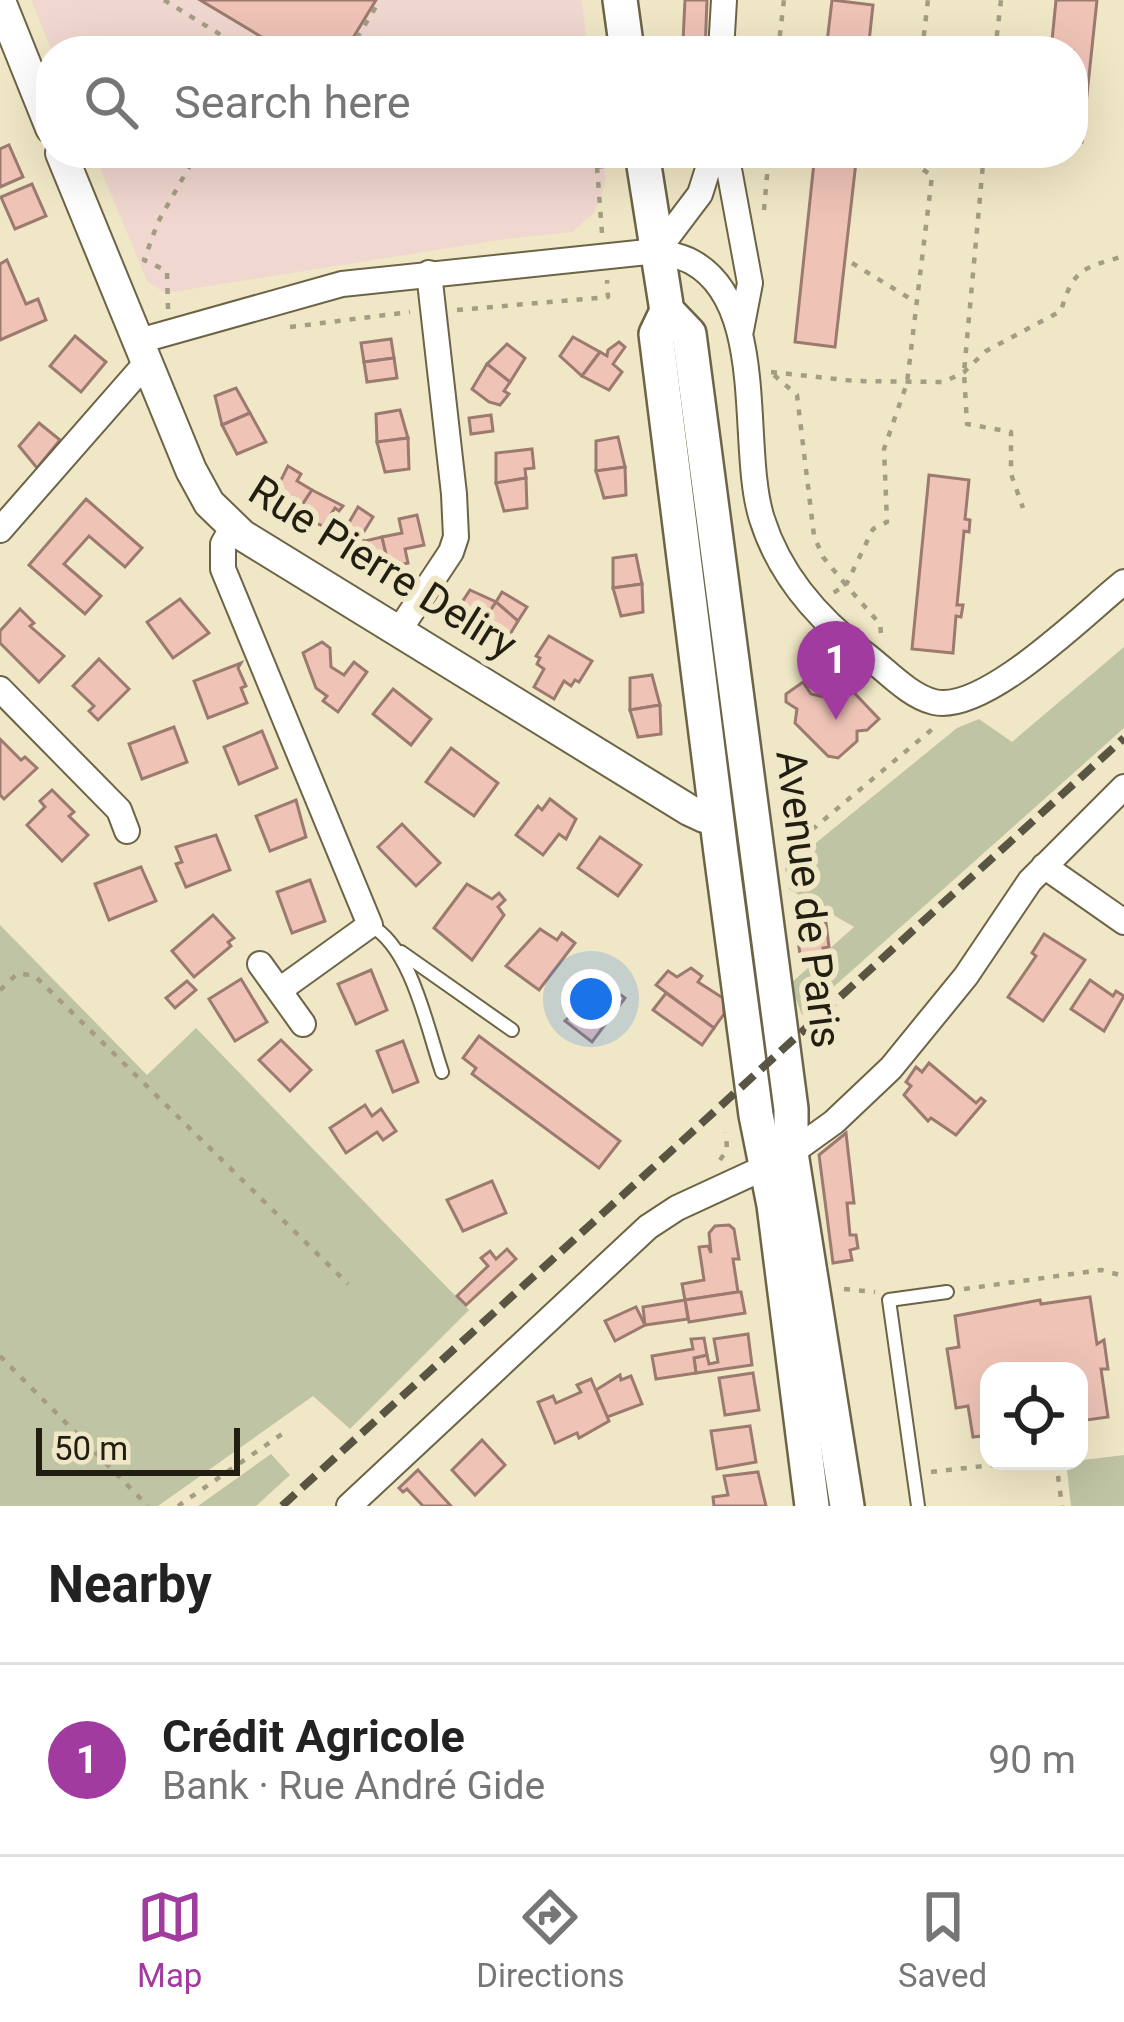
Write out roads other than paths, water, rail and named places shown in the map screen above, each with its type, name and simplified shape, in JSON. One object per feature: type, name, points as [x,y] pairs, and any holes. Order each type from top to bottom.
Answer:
[{"type":"main road","points":[[620,0],[625,36]]},
{"type":"main road","name":"Avenue de Paris","points":[[645,168],[667,311],[689,334],[791,1108],[780,1160],[812,1506]]},
{"type":"main road","name":"Avenue de Paris","points":[[667,311],[656,334],[756,1115],[780,1160],[847,1506]]},
{"type":"street","points":[[722,36],[724,0]]},
{"type":"street","points":[[0,1],[36,91]]},
{"type":"street","name":"Rue Pierre Deliry","points":[[67,168],[199,489],[232,528],[689,809],[716,817]]},
{"type":"street","points":[[657,251],[700,194],[708,168]]},
{"type":"street","points":[[729,168],[750,283],[741,330],[760,513],[770,544],[811,606],[838,634],[916,694],[935,702],[954,702],[977,695],[1010,674],[1124,582]]},
{"type":"street","points":[[0,530],[144,351],[342,284],[657,251],[692,262],[714,281],[741,330]]},
{"type":"street","points":[[400,628],[451,552],[455,538],[429,273]]},
{"type":"street","points":[[232,528],[224,544],[223,569],[370,925],[281,989]]},
{"type":"street","points":[[0,689],[118,810],[127,831]]},
{"type":"street","points":[[349,1506],[648,1227],[677,1208],[780,1160],[834,1122],[891,1068],[966,976],[1044,866],[1124,788]]},
{"type":"street","points":[[1044,866],[1124,922]]},
{"type":"street","points":[[260,964],[303,1024]]},
{"type":"lane","points":[[370,925],[400,952],[512,1030]]},
{"type":"lane","points":[[400,952],[442,1072]]},
{"type":"lane","points":[[918,1506],[889,1300],[946,1292]]},
{"type":"railway","points":[[282,1506],[1124,738]]},
{"type":"place","name":"Crédit Agricole","points":[[836,720]]}]
